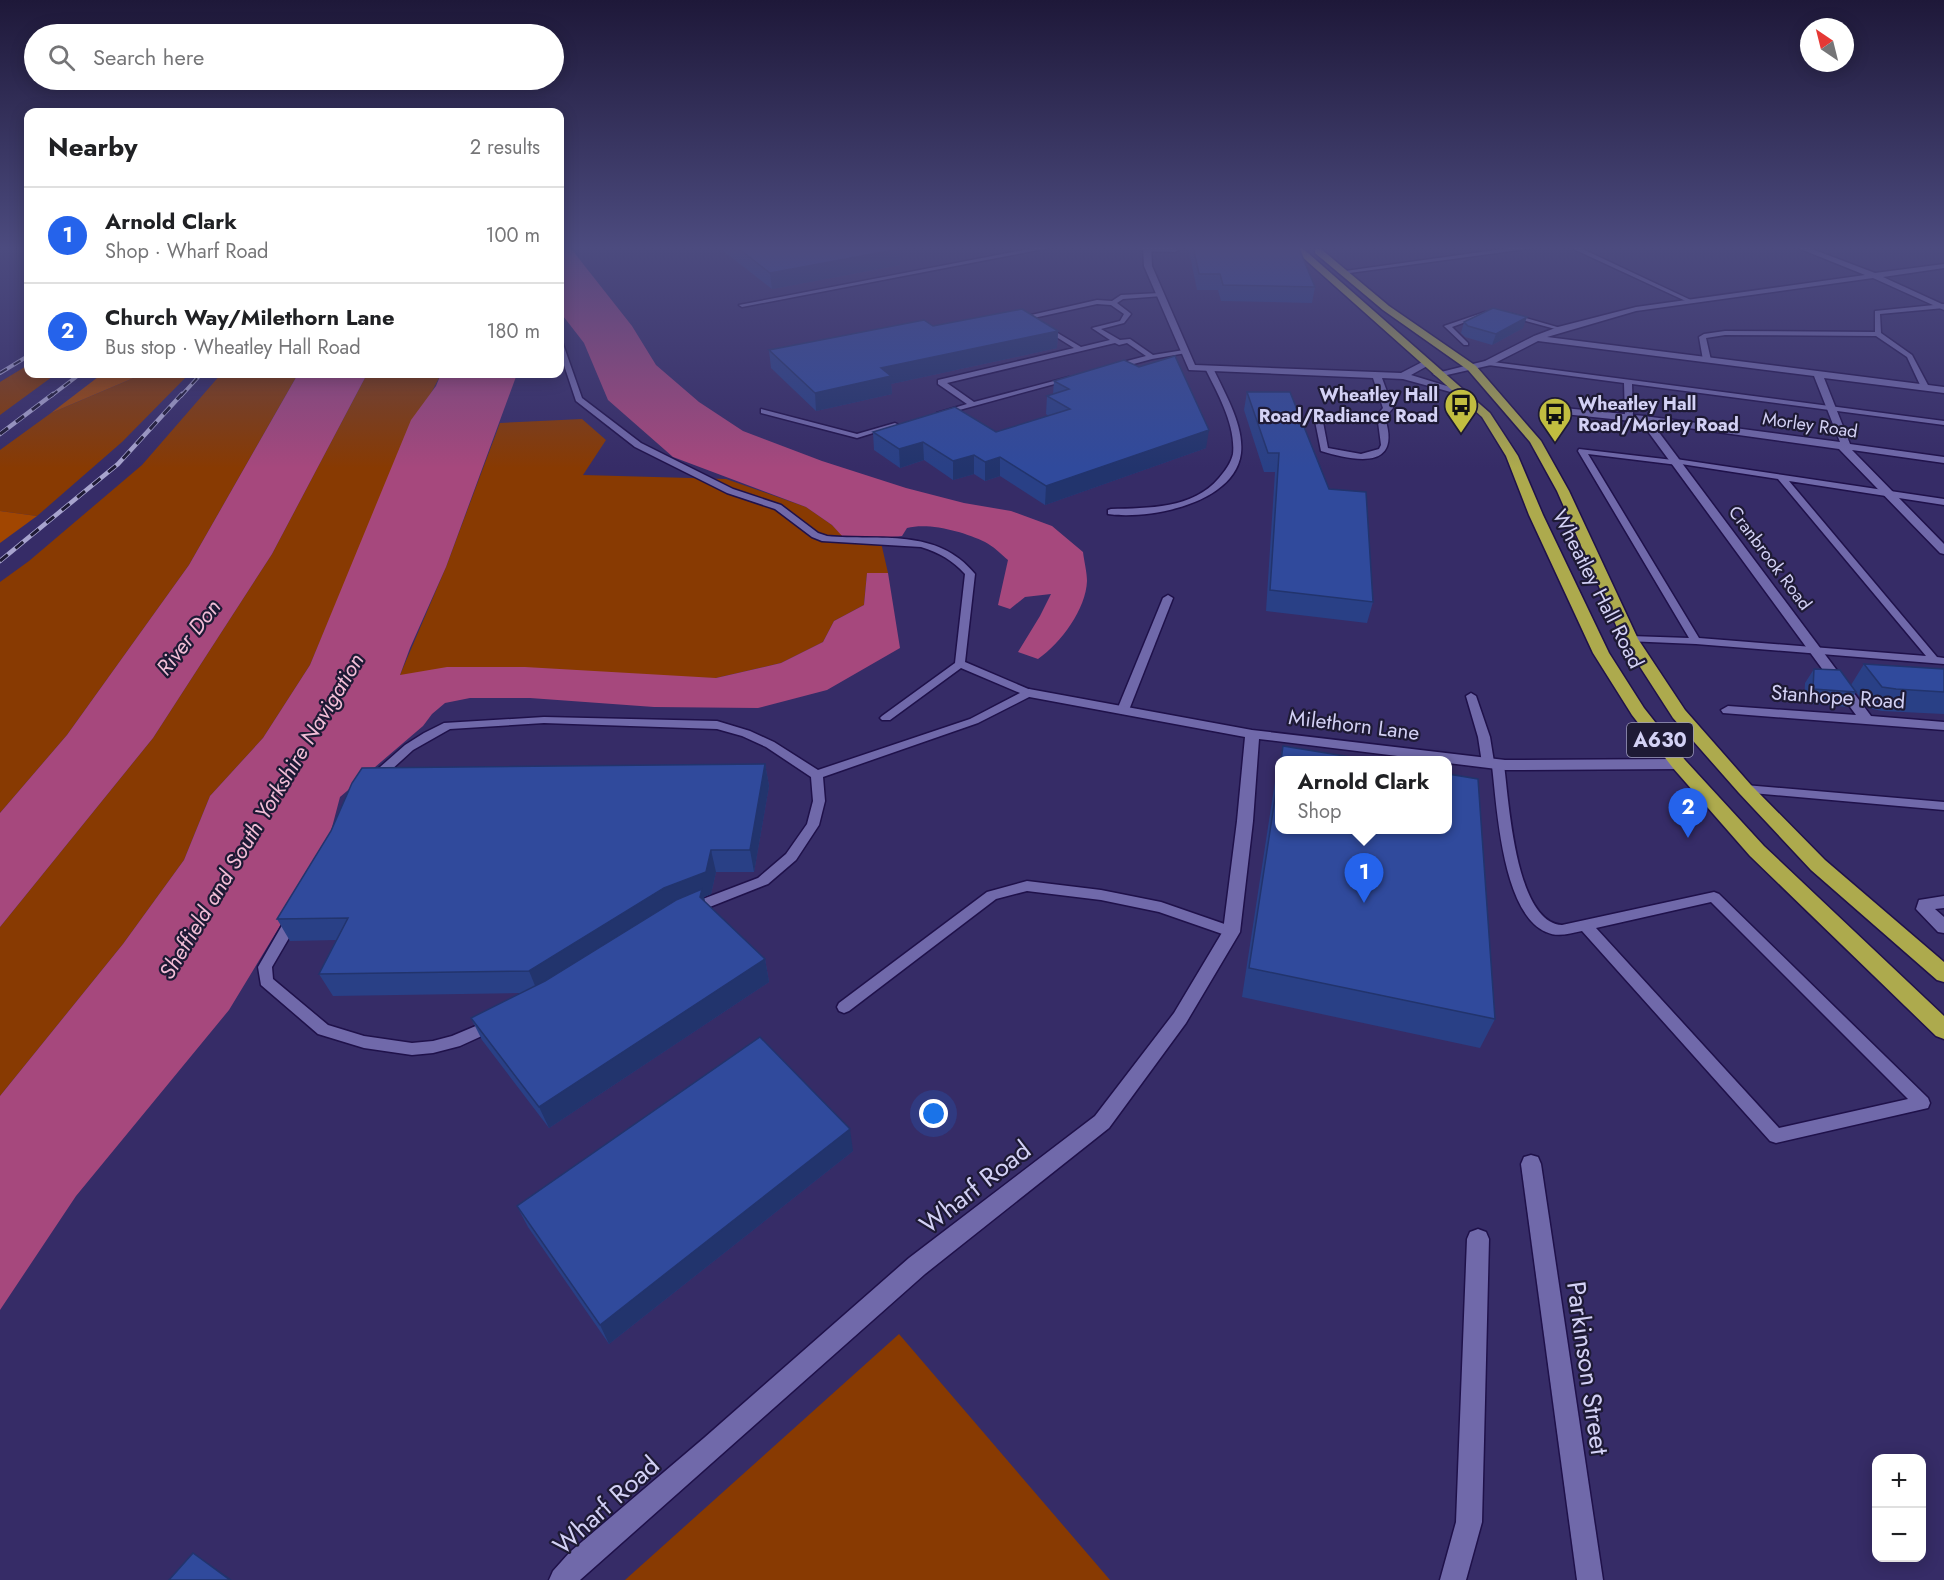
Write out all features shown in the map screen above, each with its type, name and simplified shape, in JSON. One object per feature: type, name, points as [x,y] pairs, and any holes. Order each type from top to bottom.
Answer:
[{"type":"highway","name":"Wheatley Hall Road","points":[[1377,320],[1486,415],[1512,456],[1536,515],[1601,653],[1638,711],[1679,764],[1718,810],[1809,903],[1944,1030]]},
{"type":"highway","name":"Wheatley Hall Road","points":[[1402,320],[1472,368],[1536,441],[1548,460],[1630,639],[1679,714],[1745,789],[1818,865],[1944,974]]},
{"type":"street","points":[[1170,320],[1192,368],[1403,376],[1458,391]]},
{"type":"street","points":[[1438,374],[1488,363],[1537,338],[1596,320]]},
{"type":"street","points":[[1537,338],[1944,390]]},
{"type":"street","points":[[1403,376],[1426,363]]},
{"type":"street","points":[[1818,374],[1843,446],[1886,493],[1942,546]]},
{"type":"street","points":[[1377,376],[1388,408],[1379,419]]},
{"type":"street","name":"Morley Road","points":[[1564,411],[1629,417],[1944,460]]},
{"type":"street","name":"Cranbrook Road","points":[[1644,419],[1866,719]]},
{"type":"street","name":"Milethorn Lane","points":[[1029,693],[1252,734],[1429,756]]},
{"type":"street","name":"Stanhope Road","points":[[1728,710],[1944,726]]},
{"type":"street","name":"Wharf Road","points":[[562,1580],[579,1561],[917,1266],[1102,1122],[1180,1018],[1231,932],[1245,821],[1252,734]]},
{"type":"street","name":"Milethorn Lane","points":[[1452,759],[1493,764],[1679,764]]},
{"type":"street","points":[[1944,902],[1925,904],[1924,909],[1944,927]]},
{"type":"street","name":"Parkinson Street","points":[[1531,1164],[1590,1580]]},
{"type":"street","points":[[1453,1580],[1469,1522],[1478,1239]]},
{"type":"lane","points":[[1032,320],[1080,349]]},
{"type":"lane","points":[[1124,320],[1095,328],[1119,343],[1128,340],[1152,357]]},
{"type":"lane","points":[[1466,320],[1447,326],[1466,344]]},
{"type":"lane","points":[[1525,320],[1561,329]]},
{"type":"lane","points":[[1877,320],[1878,334]]},
{"type":"lane","points":[[1707,360],[1702,337],[1704,336],[1725,333],[1878,334],[1910,356],[1924,387]]},
{"type":"lane","points":[[974,405],[941,382],[1115,340]]},
{"type":"lane","points":[[1108,369],[1152,357],[1184,352]]},
{"type":"lane","points":[[564,356],[579,399],[638,445],[730,491],[778,507],[815,535],[825,539],[904,541],[936,547],[952,555],[970,574],[960,664],[886,718]]},
{"type":"lane","points":[[1488,363],[1944,423]]},
{"type":"lane","points":[[1111,512],[1164,509],[1181,505],[1203,497],[1223,481],[1237,455],[1236,445],[1231,418],[1210,370]]},
{"type":"lane","points":[[931,416],[1074,378]]},
{"type":"lane","points":[[1628,382],[1629,417]]},
{"type":"lane","points":[[764,411],[857,436],[899,424]]},
{"type":"lane","points":[[1323,418],[1379,419],[1382,420],[1384,445],[1382,451],[1377,454],[1372,456],[1348,455],[1324,449],[1319,421],[1323,418]]},
{"type":"lane","points":[[1696,641],[1582,452],[1586,450],[1677,462],[1944,502]]},
{"type":"lane","points":[[1780,477],[1940,661]]},
{"type":"lane","points":[[1123,710],[1168,598]]},
{"type":"lane","points":[[1630,639],[1696,641],[1940,661]]},
{"type":"lane","points":[[960,664],[1029,693]]},
{"type":"lane","points":[[817,775],[974,722],[1029,693]]},
{"type":"lane","points":[[1471,696],[1493,764],[1514,873],[1523,899],[1539,920],[1549,928],[1562,930],[1714,897],[1922,1103],[1776,1136],[1585,926]]},
{"type":"lane","points":[[365,788],[418,742],[448,726],[544,720],[717,725],[771,742],[817,775],[819,801],[813,825],[790,857],[763,881],[675,916]]},
{"type":"lane","points":[[1745,789],[1944,806]]},
{"type":"lane","points":[[844,1007],[992,895],[1027,886],[1101,895],[1161,907],[1231,932]]},
{"type":"lane","points":[[299,910],[265,967],[266,981],[323,1030],[364,1042],[412,1049],[455,1042],[500,1021]]},
{"type":"shaded area","points":[[24,367],[24,378],[51,378],[0,415],[0,382]]},
{"type":"shaded area","points":[[97,378],[134,378],[51,413]]},
{"type":"shaded area","points":[[134,378],[185,378],[122,442],[37,516],[0,511],[0,450],[51,413]]},
{"type":"shaded area","points":[[218,378],[296,378],[189,565],[67,735],[0,813],[0,582],[29,561],[142,465]]},
{"type":"shaded area","points":[[365,378],[439,378],[394,466],[310,665],[263,738],[210,796],[184,860],[123,944],[0,1096],[0,927],[153,738],[272,554]]},
{"type":"shaded area","points":[[582,419],[606,440],[583,475],[726,479],[806,507],[832,525],[844,537],[880,538],[888,573],[867,573],[864,605],[834,621],[823,642],[781,663],[716,678],[400,675],[446,567],[500,423]]},
{"type":"shaded area","points":[[0,511],[37,516],[0,543]]},
{"type":"shaded area","points":[[899,1334],[1110,1580],[625,1580]]},
{"type":"water","points":[[566,320],[627,320],[656,365],[699,402],[743,431],[822,461],[906,488],[964,503],[1011,511],[1052,526],[1083,552],[1087,574],[1086,592],[1077,614],[1063,635],[1038,659],[1018,652],[1051,594],[1025,597],[1010,609],[998,605],[1008,560],[994,548],[967,535],[926,526],[907,528],[902,536],[843,537],[832,525],[806,507],[673,457],[608,400],[584,343]]},
{"type":"water","name":"River Don","points":[[296,378],[365,378],[272,554],[153,738],[0,927],[0,813],[67,735],[189,565]]},
{"type":"water","name":"Sheffield and South Yorkshire Navigation","points":[[439,378],[516,378],[446,567],[400,675],[447,667],[525,667],[716,678],[781,663],[823,642],[834,621],[864,605],[867,573],[888,573],[900,648],[827,690],[758,708],[654,707],[530,698],[470,698],[445,703],[423,726],[340,797],[326,850],[229,1010],[76,1196],[0,1310],[0,1096],[123,944],[184,860],[210,796],[263,738],[310,665],[411,420]]},
{"type":"building","points":[[924,320],[933,326],[966,320],[1040,320],[1058,331],[881,368],[891,376],[815,393],[769,350]]},
{"type":"building","points":[[1469,320],[1522,320],[1496,334],[1468,326],[1464,322]]},
{"type":"building","points":[[1175,356],[1209,430],[1046,486],[1000,457],[985,462],[974,455],[953,461],[923,442],[899,449],[873,432],[955,407],[996,432],[1070,409],[1047,396],[1069,389],[1054,381],[1124,360],[1139,367]]},
{"type":"building","points":[[1247,392],[1290,392],[1329,489],[1366,492],[1373,602],[1270,590],[1279,453],[1268,453]]},
{"type":"building","points":[[1864,664],[1944,669],[1944,692],[1882,687]]},
{"type":"building","points":[[1814,669],[1840,670],[1856,692],[1813,689]]},
{"type":"building","points":[[1283,746],[1344,756],[1282,756]]},
{"type":"building","points":[[765,764],[750,850],[711,850],[706,872],[664,888],[529,971],[319,974],[348,918],[277,919],[331,831],[352,783],[362,768]]},
{"type":"building","points":[[1452,775],[1478,779],[1495,1019],[1249,968],[1275,799],[1275,834],[1452,834]]},
{"type":"building","points":[[702,889],[700,897],[765,959],[539,1107],[471,1018],[545,981],[676,900]]},
{"type":"building","points":[[760,1037],[850,1129],[600,1325],[517,1206]]},
{"type":"building","points":[[193,1553],[230,1580],[169,1580]]},
{"type":"railway","points":[[0,373],[24,358]]},
{"type":"railway","points":[[51,396],[75,378]]},
{"type":"railway","points":[[181,396],[197,378]]},
{"type":"railway","points":[[0,434],[53,394]]},
{"type":"railway","points":[[0,561],[118,464],[182,394]]},
{"type":"place","name":"Wheatley Hall Road/Radiance Road","points":[[1461,434]]},
{"type":"place","name":"Wheatley Hall Road/Morley Road","points":[[1555,443]]},
{"type":"place","name":"Church Way/Milethorn Lane","points":[[1688,838]]},
{"type":"place","name":"Arnold Clark","points":[[1364,903]]}]
